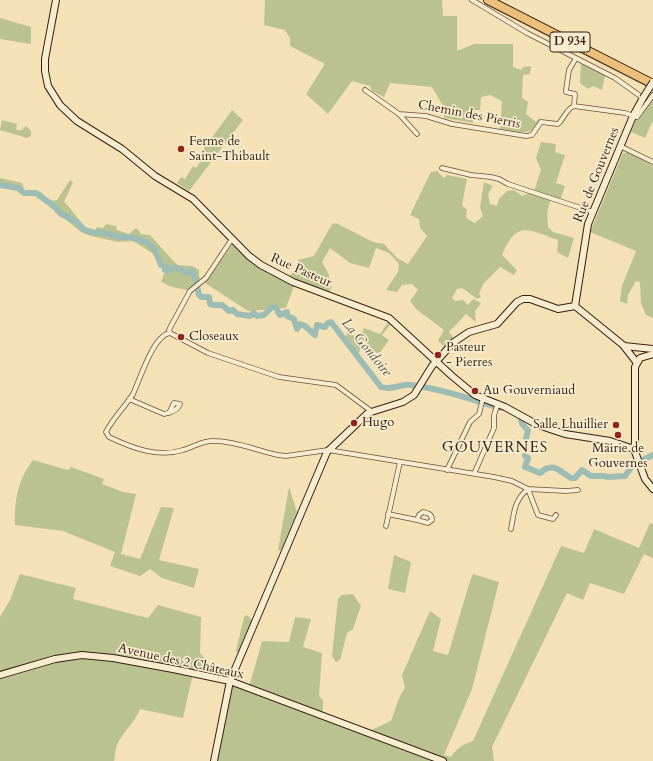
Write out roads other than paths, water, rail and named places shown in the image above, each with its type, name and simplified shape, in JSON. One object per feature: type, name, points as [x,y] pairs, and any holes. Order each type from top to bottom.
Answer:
[{"type":"highway","name":"D 934","points":[[488,0],[653,83]]},
{"type":"highway","name":"D 934","points":[[498,0],[653,79]]},
{"type":"street","name":"Rue Pasteur","points":[[56,0],[44,71],[48,86],[60,105],[77,121],[122,150],[155,176],[193,199],[255,261],[276,274],[392,319],[436,361],[482,401],[497,405],[536,424],[565,434],[610,441],[634,449]]},
{"type":"street","points":[[472,0],[527,33],[615,78],[643,98]]},
{"type":"street","points":[[576,58],[569,70],[566,90],[568,93],[575,94],[574,106],[637,117],[653,95]]},
{"type":"street","name":"Rue de Gouvernes","points":[[575,306],[586,233],[593,212],[633,116],[653,83]]},
{"type":"street","name":"Chemin des Pierris","points":[[365,90],[399,114],[426,116],[452,124],[526,136],[532,135],[541,122],[558,124],[570,107],[574,106]]},
{"type":"street","points":[[399,114],[417,134]]},
{"type":"street","points":[[620,146],[653,162]]},
{"type":"street","points":[[442,168],[499,179],[508,184],[593,212]]},
{"type":"street","points":[[170,333],[169,330],[190,291],[206,278],[232,239]]},
{"type":"street","points":[[214,761],[230,681],[322,460],[328,450],[372,411],[407,400],[414,396],[436,361],[445,350],[462,336],[497,324],[517,302],[523,299],[537,301],[558,309],[575,306],[623,345],[636,363],[634,449],[645,479],[653,489]]},
{"type":"street","points":[[372,411],[336,385],[279,377],[208,353],[170,333],[164,335],[152,352],[129,399],[107,429],[106,434],[115,440],[158,454],[178,452],[198,443],[216,440],[286,456],[328,450],[512,481],[528,489],[566,491],[578,490]]},
{"type":"street","points":[[623,345],[632,348],[653,349]]},
{"type":"street","points":[[636,363],[645,355],[653,354]]},
{"type":"street","points":[[129,399],[162,414],[169,413]]},
{"type":"street","points":[[447,470],[470,422],[479,414],[482,401]]},
{"type":"street","points":[[474,474],[494,428],[494,415],[497,405]]},
{"type":"street","points":[[386,526],[400,462]]},
{"type":"street","points":[[528,489],[538,515],[553,519],[556,515]]},
{"type":"street","points":[[511,529],[516,502],[528,489]]},
{"type":"street","points":[[388,514],[417,520]]},
{"type":"street","name":"Avenue des 2 Châteaux","points":[[0,676],[55,659],[82,655],[113,658],[230,681],[443,761]]},
{"type":"waterway","name":"La Gondoire","points":[[0,185],[18,188],[24,193],[36,193],[55,207],[60,213],[77,222],[84,230],[120,237],[130,237],[147,242],[155,250],[161,265],[166,267],[165,270],[168,271],[175,267],[187,273],[192,271],[199,295],[201,297],[209,297],[210,304],[222,305],[229,311],[233,310],[237,314],[250,316],[254,313],[257,316],[264,315],[272,307],[274,307],[280,315],[287,312],[287,316],[294,319],[297,329],[300,324],[305,326],[315,335],[317,325],[325,327],[331,322],[381,387],[393,388],[404,385],[422,387],[500,408]]},
{"type":"waterway","name":"La Gondoire","points":[[521,419],[522,424],[528,430],[526,439]]},
{"type":"waterway","name":"La Gondoire","points":[[607,477],[625,476],[633,465],[653,455]]},
{"type":"waterway","name":"La Gondoire","points":[[525,456],[528,458],[525,467],[540,473],[545,469],[552,467],[571,478],[575,478],[582,470],[591,476],[605,476]]},
{"type":"place","name":"Ferme de Saint-Thibault","points":[[181,149]]},
{"type":"place","name":"Closeaux","points":[[181,337]]},
{"type":"place","name":"Pasteur - Pierres","points":[[438,355]]},
{"type":"place","name":"Au Gouverniaud","points":[[475,391]]},
{"type":"place","name":"Hugo","points":[[354,423]]},
{"type":"place","name":"Salle Lhuillier","points":[[616,425]]},
{"type":"place","name":"Mairie de Gouvernes","points":[[618,435]]},
{"type":"district","name":"GOUVERNES","points":[[495,449]]}]
